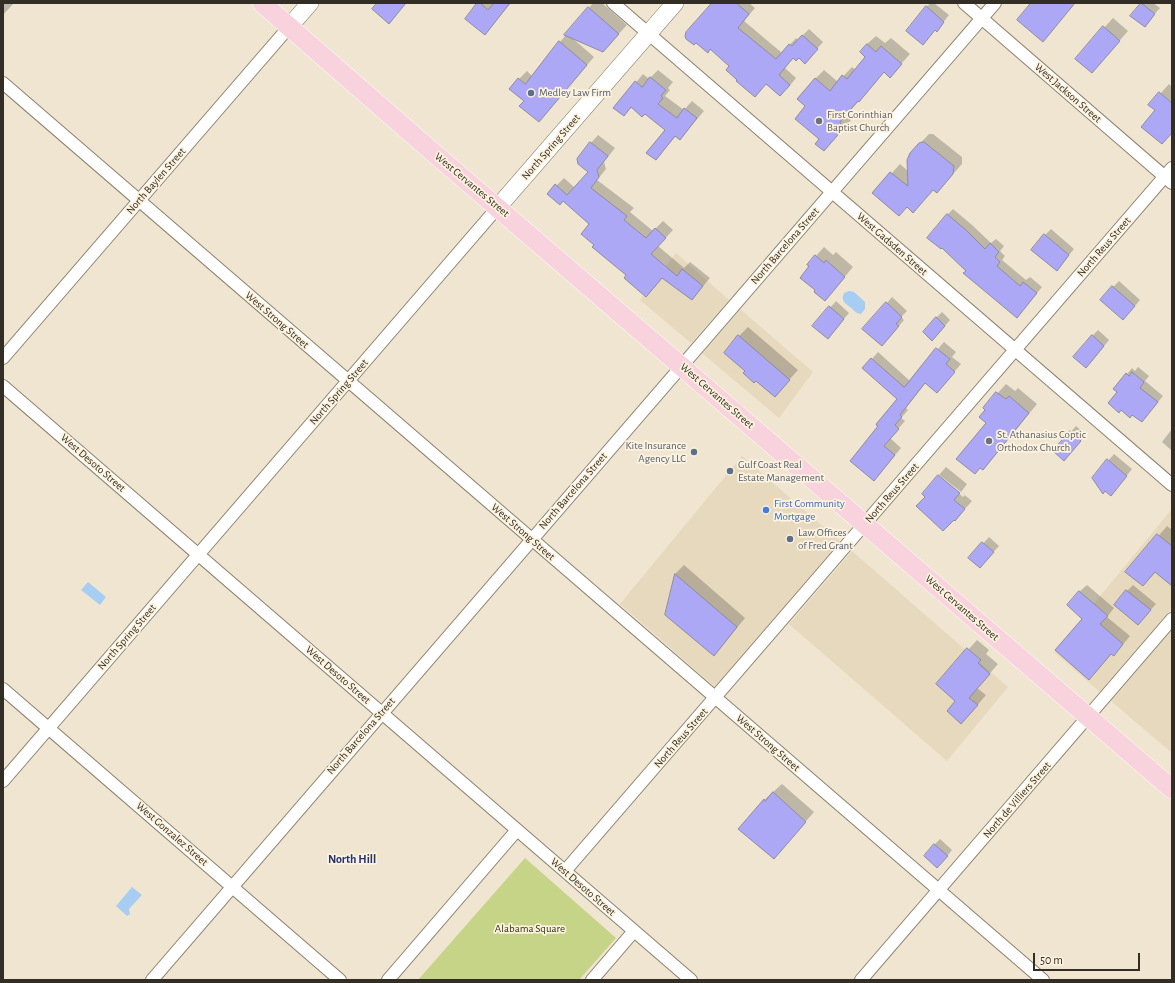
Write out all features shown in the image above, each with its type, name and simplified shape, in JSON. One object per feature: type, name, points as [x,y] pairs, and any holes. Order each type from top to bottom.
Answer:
[{"type":"main road","name":"West Cervantes Street","points":[[262,3],[1172,789]]},
{"type":"street","name":"North Baylen Street","points":[[3,358],[310,3]]},
{"type":"street","name":"West Gadsden Street","points":[[613,3],[1172,485]]},
{"type":"street","name":"North Spring Street","points":[[3,781],[675,3]]},
{"type":"street","name":"West Jackson Street","points":[[964,3],[1170,176]]},
{"type":"street","name":"North Barcelona Street","points":[[152,980],[995,3]]},
{"type":"street","name":"West Strong Street","points":[[3,83],[1043,980]]},
{"type":"street","name":"North Reus Street","points":[[565,871],[1015,351],[1170,176]]},
{"type":"street","name":"West Desoto Street","points":[[3,386],[691,980]]},
{"type":"street","name":"North de Villiers Street","points":[[861,980],[1172,619]]},
{"type":"street","name":"West Gonzalez Street","points":[[3,689],[233,886],[340,980]]},
{"type":"street","points":[[388,980],[517,830]]},
{"type":"street","points":[[592,980],[634,931]]},
{"type":"shaded area","points":[[676,253],[729,300],[691,343],[640,300]]},
{"type":"shaded area","points":[[740,309],[813,372],[779,418],[702,353]]},
{"type":"shaded area","points":[[742,456],[841,542],[715,687],[620,604]]},
{"type":"shaded area","points":[[1172,509],[1172,608],[1100,692],[1054,652]]},
{"type":"shaded area","points":[[852,551],[1008,687],[947,761],[789,624]]},
{"type":"shaded area","points":[[1172,630],[1172,753],[1111,701]]},
{"type":"green space","name":"Alabama Square","points":[[525,858],[616,938],[579,980],[418,980]]},
{"type":"water","points":[[849,291],[854,292],[865,302],[865,309],[861,314],[856,312],[844,301],[844,293]]},
{"type":"water","points":[[88,582],[106,597],[100,605],[81,590]]},
{"type":"water","points":[[132,887],[142,895],[129,909],[130,914],[127,916],[116,906]]},
{"type":"building","points":[[377,3],[406,3],[389,24],[372,9]]},
{"type":"building","points":[[477,3],[480,3],[488,10],[494,3],[510,3],[485,35],[465,19]]},
{"type":"building","points":[[712,3],[736,3],[749,14],[738,28],[776,59],[789,44],[792,46],[802,35],[818,49],[805,64],[799,58],[796,61],[793,58],[779,75],[790,85],[780,96],[766,84],[755,97],[736,81],[737,80],[726,70],[729,66],[710,49],[708,53],[696,43],[694,45],[686,39],[686,32]]},
{"type":"building","points":[[1031,3],[1075,3],[1043,42],[1017,20]]},
{"type":"building","points":[[1141,3],[1155,14],[1145,27],[1130,16]]},
{"type":"building","points":[[926,6],[944,22],[937,32],[935,30],[923,45],[906,31]]},
{"type":"building","points":[[588,7],[619,34],[603,52],[564,35]]},
{"type":"building","points":[[1103,26],[1120,41],[1092,73],[1075,59]]},
{"type":"building","points":[[559,41],[587,65],[539,122],[519,106],[524,101],[509,89],[518,78],[525,84]]},
{"type":"building","points":[[867,44],[876,52],[881,46],[902,64],[890,78],[884,72],[859,102],[858,101],[840,122],[843,129],[824,151],[815,144],[819,139],[795,119],[805,106],[797,99],[815,78],[830,91],[842,75],[847,79],[865,57],[860,52]]},
{"type":"building","points":[[650,77],[666,90],[661,96],[663,98],[658,104],[677,118],[684,108],[697,118],[680,140],[675,136],[656,160],[646,153],[665,130],[645,114],[642,117],[631,107],[624,116],[613,108],[635,81],[642,87]]},
{"type":"building","points":[[1159,92],[1172,103],[1172,133],[1162,144],[1141,127],[1155,110],[1148,105]]},
{"type":"building","points":[[590,142],[608,156],[597,170],[599,177],[591,188],[627,216],[624,220],[646,238],[655,228],[666,238],[651,254],[677,276],[682,269],[703,286],[692,300],[662,278],[646,297],[624,278],[626,275],[592,247],[594,245],[581,234],[589,224],[563,201],[560,205],[547,194],[555,184],[567,195],[588,172],[578,164],[577,159]]},
{"type":"building","points":[[924,142],[954,166],[953,174],[937,193],[933,190],[913,213],[907,207],[899,216],[872,193],[890,172],[908,186],[907,160],[910,153],[919,143]]},
{"type":"building","points":[[947,214],[985,249],[990,243],[999,252],[995,257],[1000,262],[997,266],[1020,286],[1023,282],[1037,293],[1017,318],[963,273],[966,271],[942,248],[941,249],[927,238]]},
{"type":"building","points":[[1044,234],[1069,255],[1057,271],[1031,250]]},
{"type":"building","points":[[815,255],[824,263],[826,260],[845,277],[825,301],[814,292],[815,290],[800,278],[809,266],[807,265]]},
{"type":"building","points":[[1112,286],[1135,306],[1123,320],[1100,300]]},
{"type":"building","points":[[886,302],[902,317],[896,324],[899,326],[882,346],[862,329]]},
{"type":"building","points":[[829,306],[844,319],[828,339],[812,326]]},
{"type":"building","points":[[936,317],[945,326],[932,341],[923,332]]},
{"type":"building","points":[[738,335],[790,380],[775,397],[756,381],[754,383],[743,373],[745,371],[724,353]]},
{"type":"building","points":[[1092,335],[1104,346],[1086,368],[1073,357]]},
{"type":"building","points":[[936,348],[950,359],[946,364],[955,372],[937,393],[925,383],[900,415],[902,417],[895,425],[899,429],[884,446],[895,455],[874,481],[850,461],[878,426],[876,425],[877,423],[897,399],[862,368],[871,358],[904,387]]},
{"type":"building","points":[[1132,372],[1144,382],[1140,388],[1158,402],[1142,422],[1132,415],[1130,418],[1121,410],[1119,413],[1108,403],[1117,392],[1113,389],[1126,373],[1129,376]]},
{"type":"building","name":"St. Athanasius Coptic Orthodox Church","points":[[996,392],[1006,399],[1009,396],[1029,413],[983,470],[980,468],[975,474],[956,459],[986,423],[979,417],[985,410],[983,408]]},
{"type":"building","points":[[1070,431],[1081,441],[1064,461],[1053,451]]},
{"type":"building","points":[[1107,459],[1127,476],[1111,496],[1105,491],[1103,494],[1092,478]]},
{"type":"building","points":[[938,475],[960,493],[954,500],[965,509],[955,521],[954,520],[943,531],[916,506],[925,497],[922,494]]},
{"type":"building","points":[[1157,534],[1172,546],[1172,586],[1155,572],[1143,586],[1125,572]]},
{"type":"building","points":[[982,542],[994,552],[980,568],[968,558]]},
{"type":"building","points":[[675,574],[737,627],[714,656],[665,615]]},
{"type":"building","points":[[1126,590],[1151,610],[1138,625],[1114,605]]},
{"type":"building","points":[[1079,591],[1108,616],[1100,624],[1123,644],[1114,656],[1111,654],[1089,680],[1055,650],[1082,619],[1067,605]]},
{"type":"building","points":[[967,648],[981,660],[978,663],[990,674],[969,698],[978,705],[961,724],[947,711],[955,701],[936,684]]},
{"type":"building","points":[[773,792],[806,822],[774,859],[738,829],[764,799],[765,801]]},
{"type":"building","points":[[934,844],[948,856],[937,868],[924,856]]},
{"type":"place","name":"Medley Law Firm","points":[[531,93]]},
{"type":"place","name":"First Corinthian Baptist Church","points":[[819,121]]},
{"type":"place","name":"St. Athanasius Coptic Orthodox Church","points":[[989,441]]},
{"type":"place","name":"Kite Insurance Agency LLC","points":[[694,452]]},
{"type":"place","name":"Gulf Coast Real Estate Management","points":[[730,471]]},
{"type":"place","name":"First Community Mortgage","points":[[766,510]]},
{"type":"place","name":"Law Offices of Fred Grant","points":[[790,539]]},
{"type":"district","name":"North Hill","points":[[352,859]]}]
